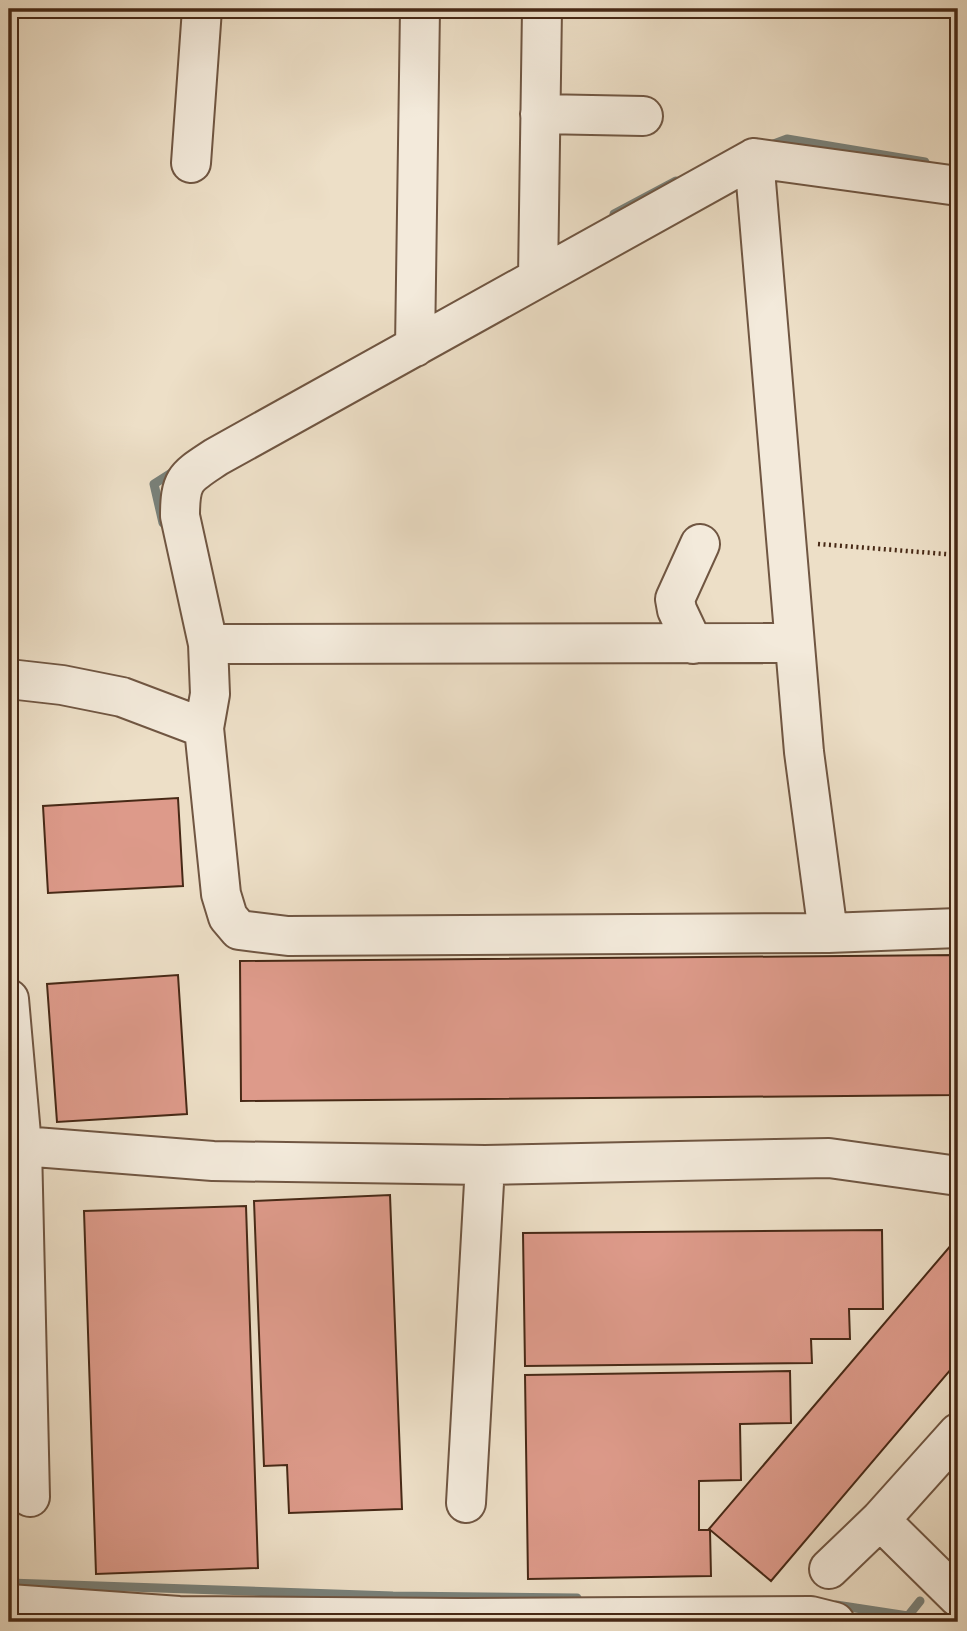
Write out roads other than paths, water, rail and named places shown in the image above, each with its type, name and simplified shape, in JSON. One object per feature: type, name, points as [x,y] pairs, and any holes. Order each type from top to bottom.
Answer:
[{"type":"street","points":[[191,163],[202,9]]},
{"type":"street","points":[[415,346],[420,9]]},
{"type":"street","points":[[538,278],[542,9]]},
{"type":"street","points":[[540,114],[643,116]]},
{"type":"street","points":[[754,158],[804,752],[828,933]]},
{"type":"street","points":[[958,186],[754,158],[216,457],[192,472],[184,481],[180,498],[180,516],[208,644],[210,694],[204,728],[221,894],[228,917],[239,930],[288,936],[828,933],[958,928]]},
{"type":"street","points":[[692,643],[675,599],[701,544]]},
{"type":"street","points":[[208,644],[794,643]]},
{"type":"street","points":[[9,679],[62,685],[122,697],[204,728]]},
{"type":"street","points":[[9,999],[22,1146],[30,1497]]},
{"type":"street","points":[[22,1146],[213,1161],[485,1165],[829,1158],[958,1176]]},
{"type":"street","points":[[466,1503],[485,1165]]},
{"type":"street","points":[[829,1569],[880,1520],[958,1433]]},
{"type":"street","points":[[880,1520],[958,1597]]},
{"type":"street","points":[[9,1604],[179,1616],[811,1616],[835,1622]]},
{"type":"waterway","points":[[771,145],[787,139],[925,162]]},
{"type":"waterway","points":[[614,214],[676,181]]},
{"type":"waterway","points":[[163,523],[154,484],[176,470]]},
{"type":"waterway","points":[[951,1563],[958,1554]]},
{"type":"waterway","points":[[9,1583],[393,1596],[577,1598]]},
{"type":"waterway","points":[[836,1605],[908,1616],[920,1601]]}]
